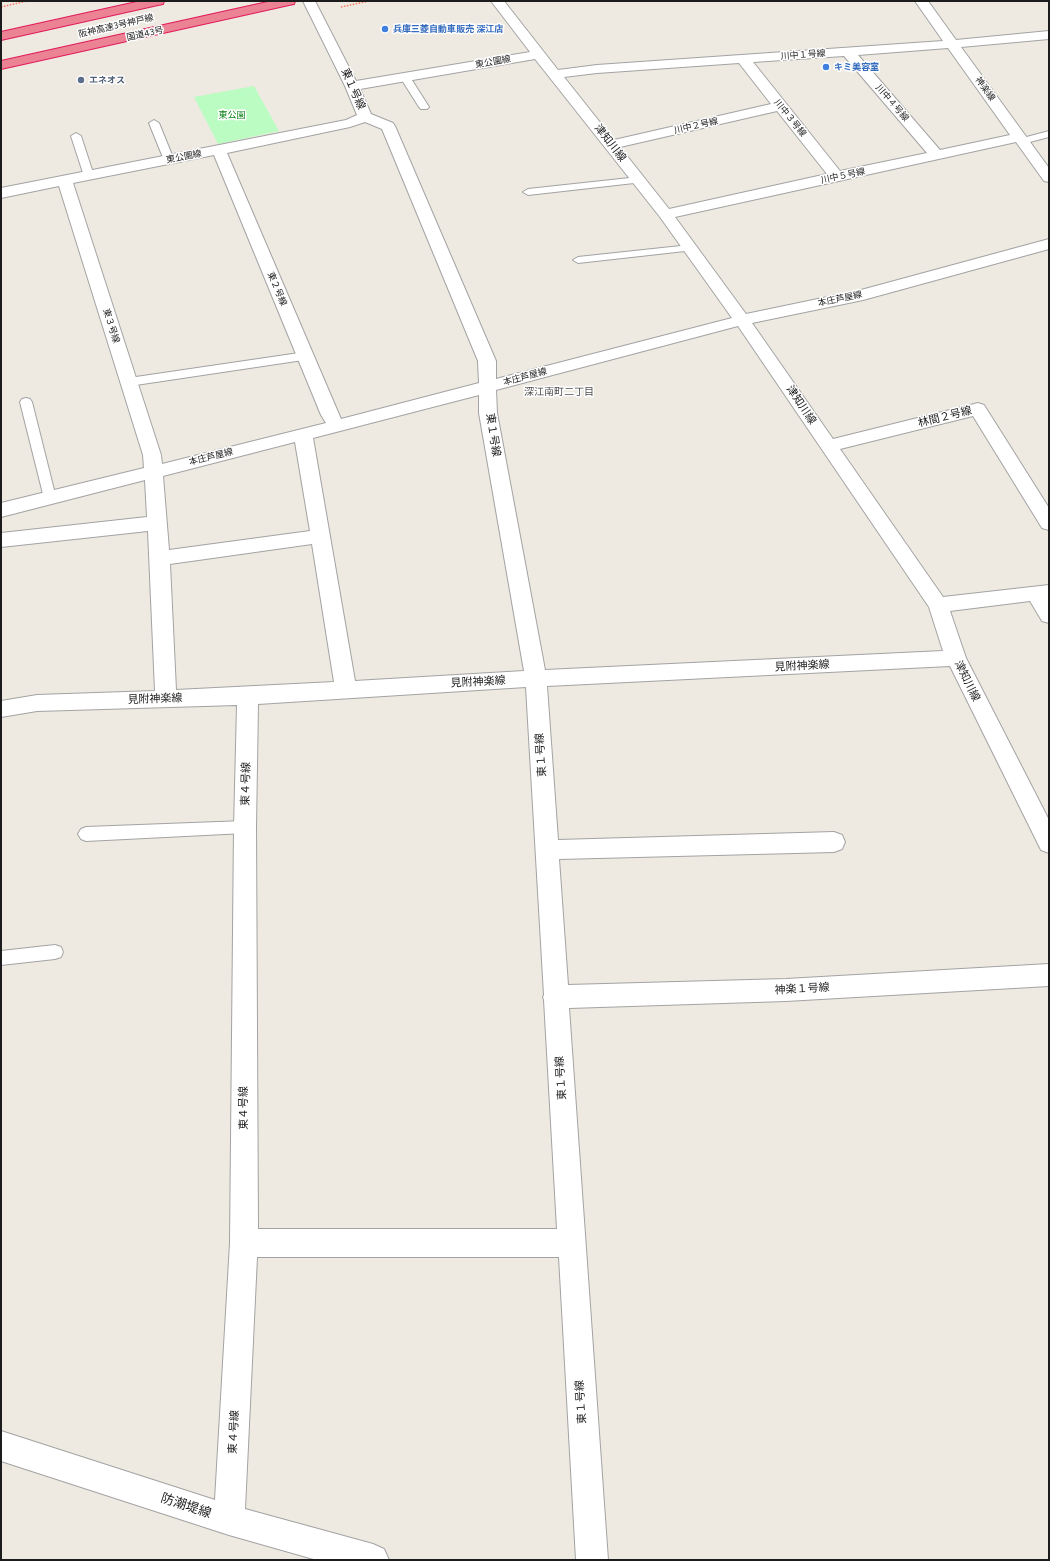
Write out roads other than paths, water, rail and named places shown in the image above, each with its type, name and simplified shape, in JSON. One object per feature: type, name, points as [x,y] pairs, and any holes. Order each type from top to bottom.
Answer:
[{"type":"highway","points":[[1,26],[117,1]]},
{"type":"highway","name":"阪神高速3号神戸線","points":[[1,36],[158,1]]},
{"type":"highway","name":"阪神高速3号神戸線","points":[[9,50],[231,1]]},
{"type":"highway","name":"国道43号","points":[[1,65],[289,1]]},
{"type":"street","name":"東１号線","points":[[309,1],[352,86],[365,117],[388,126],[487,361],[488,413],[536,678],[548,850],[555,997],[592,1560]]},
{"type":"street","name":"津知川線","points":[[497,1],[612,145],[690,248],[742,320],[938,605],[956,658],[1049,843]]},
{"type":"street","name":"神楽線","points":[[921,1],[1049,178]]},
{"type":"street","name":"川中１号線","points":[[556,74],[597,69],[848,52],[1049,36]]},
{"type":"street","name":"川中４号線","points":[[848,52],[937,155]]},
{"type":"street","name":"東公園線","points":[[352,86],[540,54]]},
{"type":"street","name":"川中３号線","points":[[742,59],[837,177]]},
{"type":"street","name":"川中２号線","points":[[612,145],[780,106]]},
{"type":"street","name":"東公園線","points":[[1,193],[219,150],[350,122],[365,117]]},
{"type":"street","name":"川中５号線","points":[[665,214],[937,155],[1021,139]]},
{"type":"street","name":"東２号線","points":[[219,150],[330,415],[337,426]]},
{"type":"street","name":"東３号線","points":[[65,181],[152,455],[158,523],[166,699]]},
{"type":"street","name":"本庄芦屋線","points":[[1,510],[337,426],[742,320],[863,294],[1049,244]]},
{"type":"street","name":"林間２号線","points":[[829,446],[978,409],[1049,522]]},
{"type":"street","points":[[303,434],[346,689]]},
{"type":"street","points":[[1,540],[158,523]]},
{"type":"street","points":[[160,558],[320,536]]},
{"type":"street","points":[[938,605],[1043,593],[1049,616]]},
{"type":"street","name":"見附神楽線","points":[[1,709],[37,703],[248,696],[536,678],[956,658]]},
{"type":"street","name":"東４号線","points":[[229,1520],[244,1243],[245,828],[248,696]]},
{"type":"street","points":[[548,850],[834,842]]},
{"type":"street","name":"神楽１号線","points":[[555,997],[786,990],[1049,975]]},
{"type":"street","points":[[244,1243],[571,1243]]},
{"type":"street","name":"防潮堤線","points":[[1,1446],[229,1520],[372,1560]]},
{"type":"lane","points":[[405,77],[424,107]]},
{"type":"lane","points":[[154,122],[169,160]]},
{"type":"lane","points":[[1021,139],[1049,134]]},
{"type":"lane","points":[[76,136],[89,176]]},
{"type":"lane","points":[[528,192],[639,180]]},
{"type":"lane","points":[[578,260],[690,248]]},
{"type":"lane","points":[[129,382],[306,356]]},
{"type":"lane","points":[[26,402],[50,498]]},
{"type":"lane","points":[[86,834],[245,828]]},
{"type":"lane","points":[[1,958],[55,952]]},
{"type":"place","name":"兵庫三菱自動車販売 深江店","points":[[385,29]]},
{"type":"place","name":"キミ美容室","points":[[826,67]]},
{"type":"place","name":"エネオス","points":[[81,80]]},
{"type":"district","name":"深江南町二丁目","points":[[559,392]]},
{"type":"park label","name":"東公園","points":[[232,115]]}]
